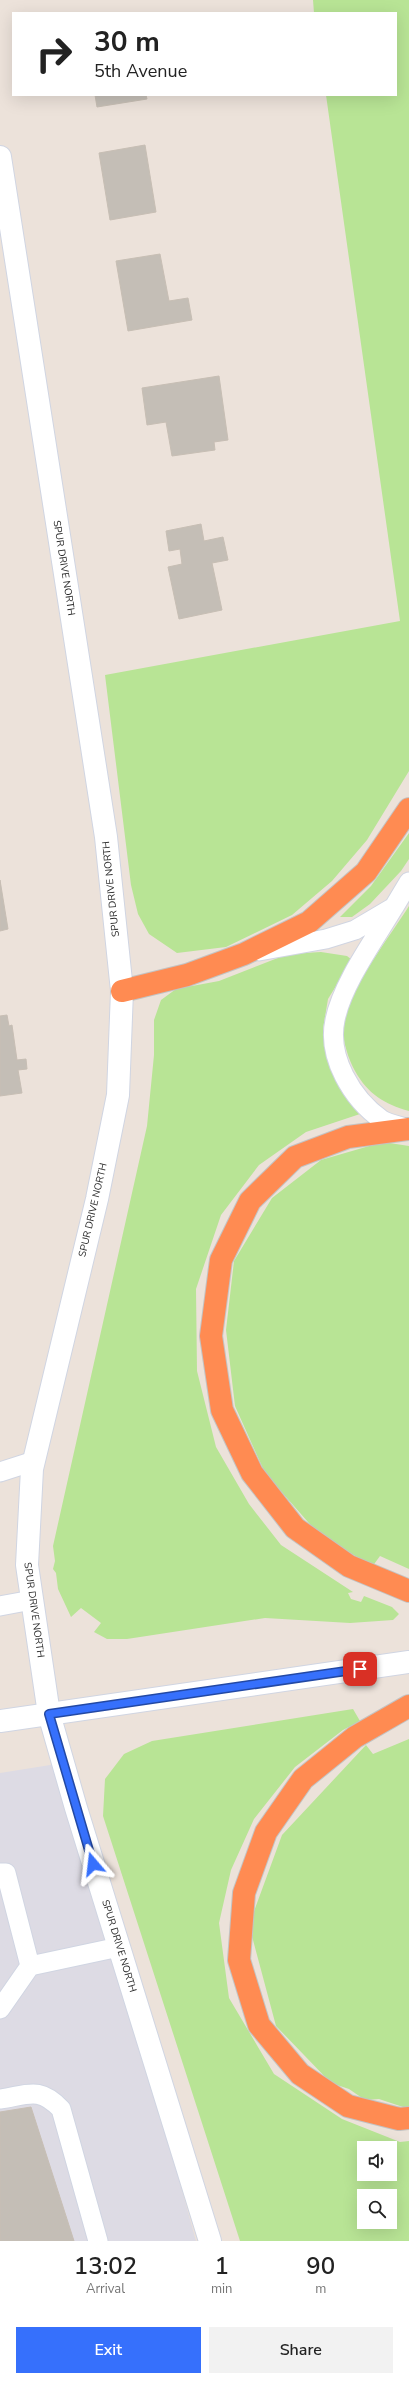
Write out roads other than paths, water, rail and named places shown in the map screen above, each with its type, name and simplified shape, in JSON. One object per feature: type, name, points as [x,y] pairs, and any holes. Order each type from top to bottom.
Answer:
[{"type":"highway","points":[[122,991],[187,975],[244,954],[309,922],[366,872],[409,809]]},
{"type":"highway","points":[[408,1129],[348,1137],[295,1157],[250,1201],[221,1260],[211,1336],[222,1410],[252,1473],[295,1528],[349,1566],[409,1591]]},
{"type":"highway","points":[[409,1706],[355,1737],[303,1779],[266,1832],[244,1893],[239,1960],[259,2025],[300,2074],[348,2106],[399,2119],[409,2118]]},
{"type":"street","name":"SPUR DRIVE NORTH","points":[[0,157],[106,837],[122,991],[118,1095],[96,1199],[34,1461],[27,1565],[49,1714],[210,2241]]},
{"type":"street","points":[[0,1721],[409,1662]]},
{"type":"lane","points":[[408,1129],[383,1121],[366,1106],[349,1086],[336,1056],[334,1021],[345,990],[409,882]]},
{"type":"lane","points":[[244,954],[326,939],[356,930],[394,907]]},
{"type":"lane","points":[[0,1472],[34,1461]]},
{"type":"lane","points":[[0,1606],[32,1600]]},
{"type":"lane","points":[[0,1873],[6,1873],[30,1966]]},
{"type":"lane","points":[[0,2009],[30,1966],[119,1947]]},
{"type":"lane","points":[[0,2099],[37,2093],[49,2097],[61,2109],[98,2241]]}]
